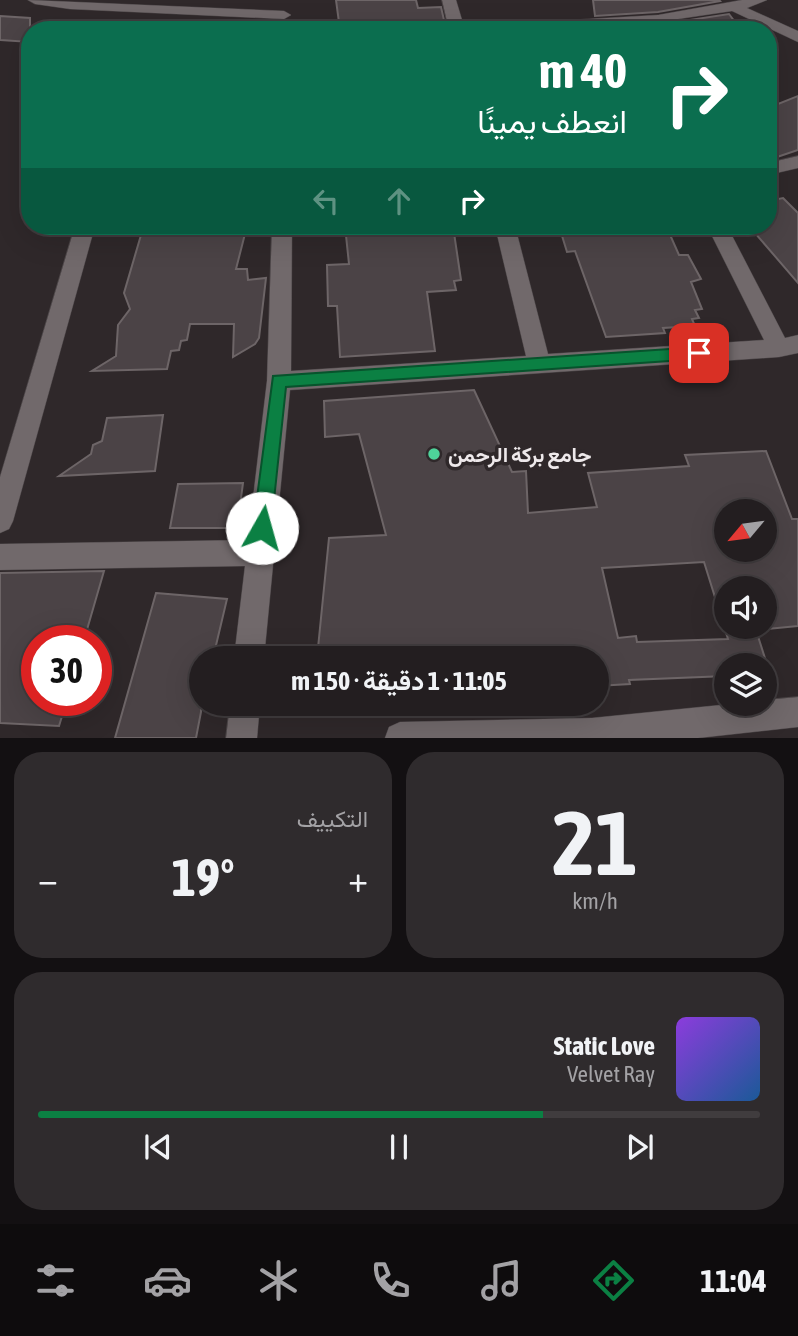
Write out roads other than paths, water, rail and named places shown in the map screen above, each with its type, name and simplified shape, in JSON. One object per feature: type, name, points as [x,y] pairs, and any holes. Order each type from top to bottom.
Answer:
[{"type":"street","points":[[35,0],[70,5],[284,15]]},
{"type":"street","points":[[449,0],[455,21]]},
{"type":"street","points":[[648,21],[734,8],[760,0]]},
{"type":"street","points":[[734,8],[763,21]]},
{"type":"street","points":[[777,27],[798,37]]},
{"type":"street","points":[[777,167],[798,162]]},
{"type":"street","points":[[0,521],[82,235]]},
{"type":"street","points":[[250,646],[279,381],[282,235]]},
{"type":"street","points":[[507,235],[539,364]]},
{"type":"street","points":[[279,381],[789,346],[722,235]]},
{"type":"street","points":[[0,557],[259,553]]},
{"type":"street","points":[[400,737],[592,735],[798,712]]},
{"type":"street","points":[[242,737],[244,716]]},
{"type":"place","name":"جامع بركة الرحمن","points":[[434,454]]}]
